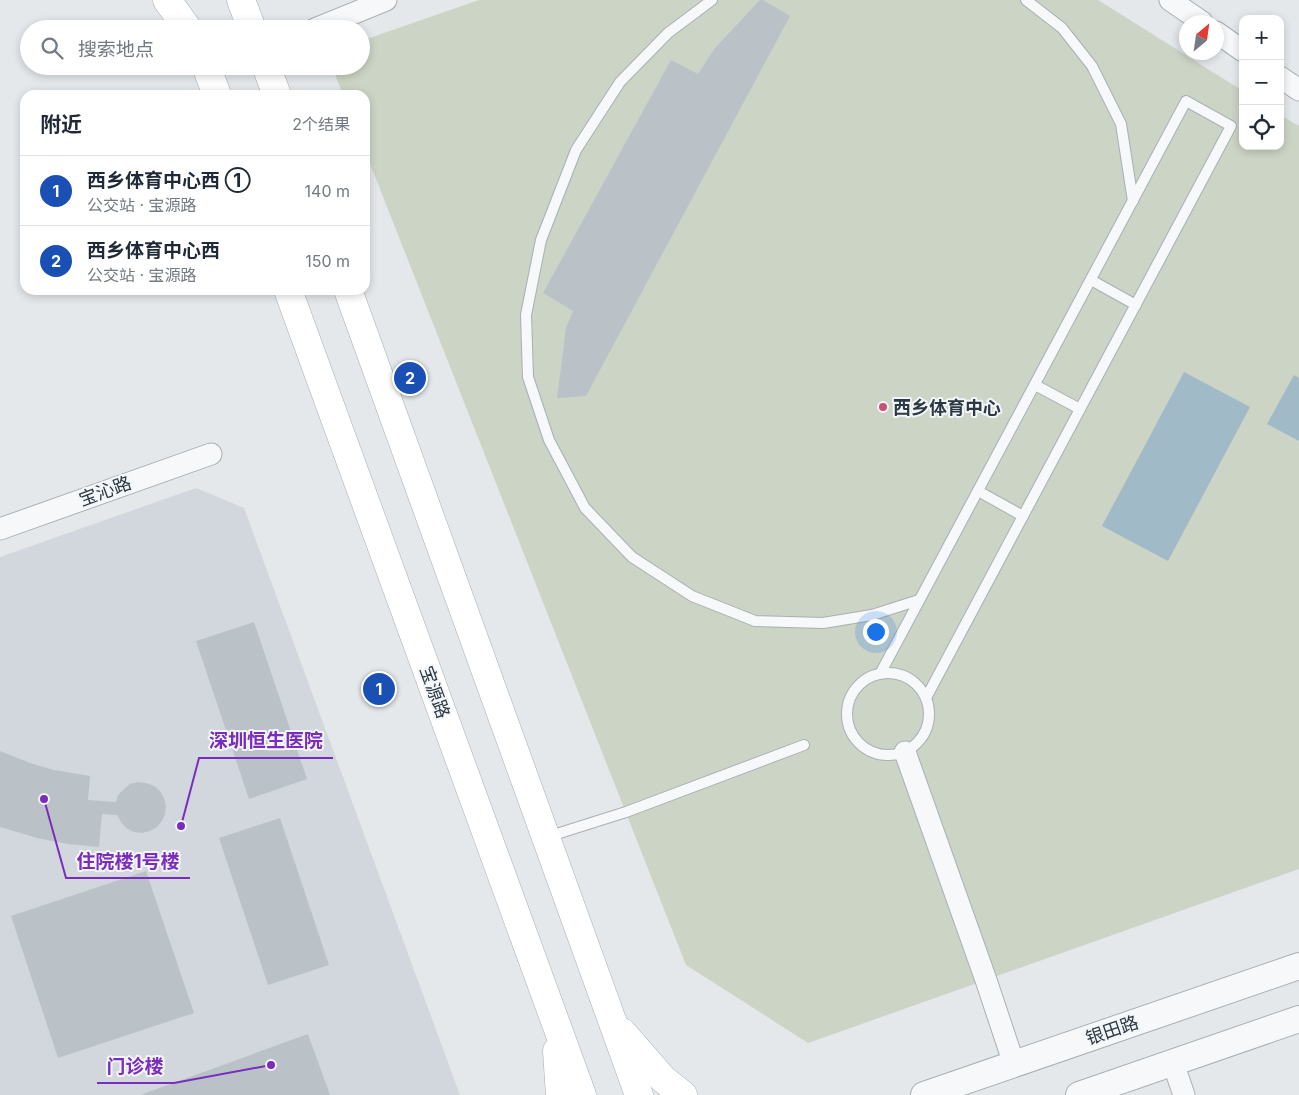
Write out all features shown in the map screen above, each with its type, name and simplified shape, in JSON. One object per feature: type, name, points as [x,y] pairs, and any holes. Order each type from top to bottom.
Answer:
[{"type":"main road","points":[[167,0],[181,20]]},
{"type":"main road","points":[[182,0],[190,20]]},
{"type":"main road","points":[[241,0],[249,20]]},
{"type":"main road","points":[[209,75],[215,90]]},
{"type":"main road","points":[[269,75],[274,90]]},
{"type":"main road","name":"宝源路","points":[[290,295],[582,1095]]},
{"type":"main road","points":[[350,295],[639,1095]]},
{"type":"main road","points":[[548,998],[557,1050],[560,1095]]},
{"type":"main road","points":[[610,1018],[663,1079],[684,1095]]},
{"type":"street","points":[[337,20],[386,0]]},
{"type":"street","points":[[1170,0],[1192,15]]},
{"type":"street","points":[[1224,38],[1239,48]]},
{"type":"street","points":[[1284,80],[1299,90]]},
{"type":"street","name":"宝沁路","points":[[0,529],[211,454]]},
{"type":"street","points":[[905,752],[1014,1064]]},
{"type":"street","name":"银田路","points":[[924,1095],[1299,966]]},
{"type":"street","points":[[1079,1095],[1299,1019]]},
{"type":"street","points":[[1173,1063],[1184,1095]]},
{"type":"lane","points":[[712,0],[668,33],[620,82],[576,150],[541,240],[526,315],[528,377],[549,440],[585,508],[632,557],[692,596],[756,621],[823,623],[872,615],[920,600]]},
{"type":"lane","points":[[1026,0],[1062,28],[1092,66],[1121,124],[1133,201]]},
{"type":"lane","points":[[880,674],[1186,102],[1231,126],[926,698]]},
{"type":"lane","points":[[1091,280],[1136,305]]},
{"type":"lane","points":[[1035,384],[1080,409]]},
{"type":"lane","points":[[978,492],[1023,516]]},
{"type":"lane","points":[[880,674],[894,674],[908,678],[919,687],[926,698],[929,710],[928,723],[924,735],[916,745],[905,752],[886,755],[868,749],[858,741],[850,729],[848,715],[850,701],[856,689],[867,680],[880,674]]},
{"type":"lane","points":[[546,838],[626,812],[804,745]]},
{"type":"shaded area","points":[[196,488],[244,508],[460,1095],[0,1095],[0,557]]},
{"type":"green space","name":"西乡体育中心","points":[[479,0],[1098,0],[1179,51],[1179,60],[1194,60],[1239,88],[1239,150],[1284,150],[1284,117],[1299,126],[1299,869],[808,1043],[686,965],[370,164],[370,90],[341,90],[335,75],[370,75],[370,38]]},
{"type":"water","points":[[1184,372],[1250,407],[1168,561],[1102,526]]},
{"type":"water","points":[[1294,375],[1299,378],[1299,441],[1267,424]]},
{"type":"building","points":[[760,0],[790,16],[586,396],[557,398],[566,328],[573,311],[543,293],[671,60],[698,74],[715,48]]},
{"type":"building","points":[[254,622],[307,779],[249,799],[196,641]]},
{"type":"building","points":[[0,751],[54,770],[90,776],[88,800],[116,802],[118,795],[130,784],[138,782],[154,786],[164,798],[165,814],[157,827],[142,833],[126,828],[117,815],[102,814],[99,847],[37,838],[0,827]]},
{"type":"building","points":[[280,818],[329,965],[268,985],[219,838]]},
{"type":"building","points":[[146,871],[194,1013],[58,1058],[11,916]]},
{"type":"building","points":[[308,1034],[330,1095],[140,1095]]},
{"type":"place","name":"西乡体育中心西","points":[[410,378]]},
{"type":"place","name":"西乡体育中心","points":[[883,407]]},
{"type":"place","name":"西乡体育中心西 ①","points":[[379,689]]},
{"type":"place","name":"住院楼1号楼","points":[[44,799]]},
{"type":"place","name":"深圳恒生医院","points":[[181,826]]},
{"type":"place","name":"门诊楼","points":[[271,1065]]}]
